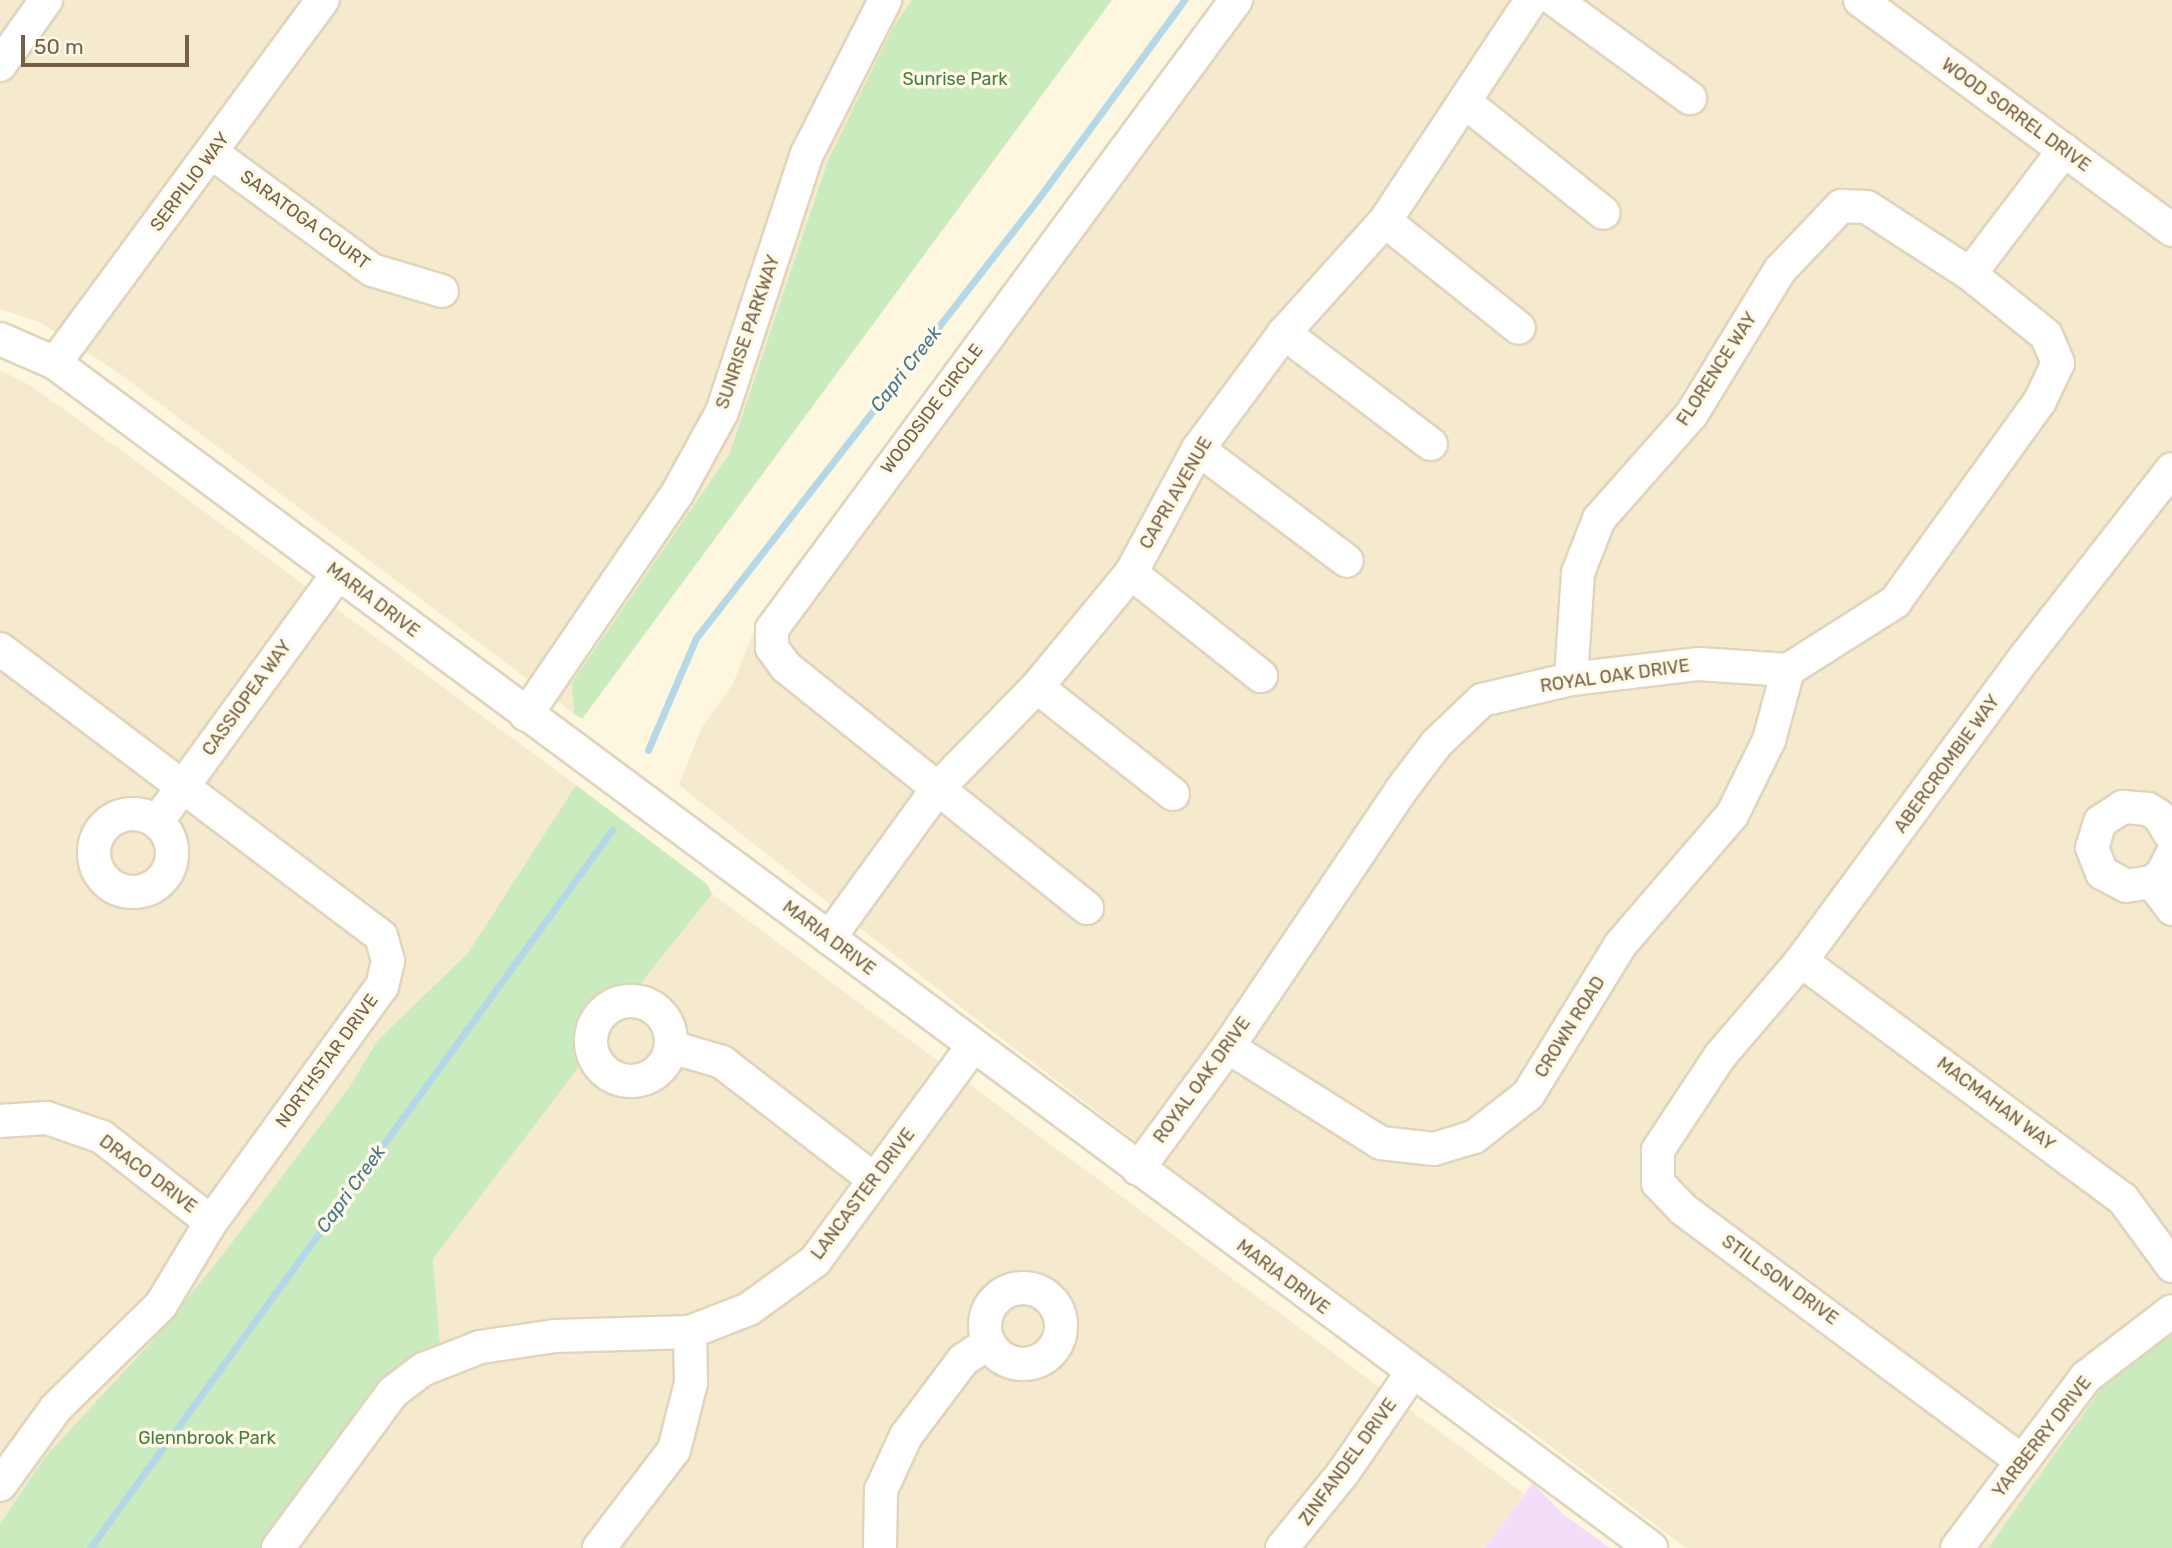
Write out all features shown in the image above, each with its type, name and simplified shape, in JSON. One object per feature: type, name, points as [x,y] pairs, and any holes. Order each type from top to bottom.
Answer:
[{"type":"street","points":[[0,65],[46,0]]},
{"type":"street","name":"SERPILIO WAY","points":[[55,363],[323,0]]},
{"type":"street","name":"SUNRISE PARKWAY","points":[[526,715],[678,492],[722,412],[807,154],[885,0]]},
{"type":"street","name":"WOODSIDE CIRCLE","points":[[1087,908],[786,667],[772,648],[772,629],[1236,0]]},
{"type":"street","name":"CAPRI AVENUE","points":[[829,938],[937,788],[1037,687],[1131,573],[1198,449],[1284,333],[1385,221],[1466,103],[1531,0]]},
{"type":"street","points":[[1555,0],[1690,98]]},
{"type":"street","name":"WOOD SORREL DRIVE","points":[[1860,0],[2172,230]]},
{"type":"street","points":[[1466,103],[1604,213]]},
{"type":"street","points":[[1788,670],[1895,602],[2040,401],[2058,363],[2046,335],[1970,275],[2064,150]]},
{"type":"street","name":"SARATOGA COURT","points":[[212,153],[372,270],[442,291]]},
{"type":"street","name":"FLORENCE WAY","points":[[1571,679],[1578,573],[1598,519],[1691,415],[1780,270],[1816,231],[1841,206],[1867,207],[1970,275]]},
{"type":"street","points":[[1385,221],[1519,328]]},
{"type":"street","points":[[1284,333],[1431,444]]},
{"type":"street","name":"MARIA DRIVE","points":[[0,339],[55,363],[1411,1374],[1651,1548]]},
{"type":"street","points":[[1198,449],[1347,561]]},
{"type":"street","name":"ABERCROMBIE WAY","points":[[1720,1056],[1801,961],[2171,468]]},
{"type":"street","points":[[1131,573],[1261,676]]},
{"type":"street","name":"CASSIOPEA WAY","points":[[156,822],[338,574]]},
{"type":"street","name":"NORTHSTAR DRIVE","points":[[0,649],[381,936],[388,961],[382,986],[211,1222],[161,1306],[56,1408],[0,1485]]},
{"type":"street","name":"ROYAL OAK DRIVE","points":[[1138,1169],[1228,1047],[1436,744],[1482,700],[1571,679],[1699,664],[1788,670]]},
{"type":"street","name":"CROWN ROAD","points":[[1228,1047],[1381,1143],[1434,1149],[1474,1137],[1528,1096],[1621,944],[1732,815],[1769,740],[1788,670]]},
{"type":"street","points":[[1037,687],[1173,793]]},
{"type":"street","points":[[2172,837],[2159,816],[2135,807],[2110,813],[2094,835],[2092,848],[2102,873],[2126,886],[2152,882],[2162,874],[2172,854]]},
{"type":"street","points":[[2152,882],[2172,909]]},
{"type":"street","name":"MACMAHAN WAY","points":[[1801,961],[2123,1199],[2172,1266]]},
{"type":"street","name":"LANCASTER DRIVE","points":[[278,1548],[393,1392],[424,1369],[480,1347],[542,1338],[690,1332],[749,1309],[815,1261],[872,1178],[929,1110],[973,1046]]},
{"type":"street","points":[[671,1047],[722,1062],[872,1178]]},
{"type":"street","name":"STILLSON DRIVE","points":[[1720,1056],[1658,1150],[1658,1183],[1683,1209],[2022,1461]]},
{"type":"street","name":"DRACO DRIVE","points":[[0,1121],[47,1118],[102,1137],[211,1222]]},
{"type":"street","name":"YARBERRY DRIVE","points":[[1957,1548],[2086,1377],[2172,1311]]},
{"type":"street","points":[[599,1548],[674,1450],[691,1383],[690,1332]]},
{"type":"street","points":[[880,1548],[881,1490],[906,1436],[963,1360],[988,1343]]},
{"type":"street","name":"ZINFANDEL DRIVE","points":[[1282,1548],[1343,1473],[1411,1374]]},
{"type":"shaded area","points":[[0,0],[912,0],[893,27],[828,160],[730,454],[572,681],[574,714],[116,371],[39,322],[0,309]]},
{"type":"shaded area","points":[[1221,0],[2172,0],[2172,1333],[2101,1389],[1988,1548],[1686,1548],[1505,1412],[1442,1375],[972,1016],[679,785],[701,729],[733,684],[756,626],[794,567]]},
{"type":"shaded area","points":[[0,370],[31,386],[122,451],[576,785],[468,953],[377,1041],[350,1086],[224,1253],[153,1340],[45,1457],[0,1524]]},
{"type":"shaded area","points":[[712,894],[1524,1494],[1484,1548],[265,1548],[389,1374],[440,1344],[433,1259],[578,1068],[575,1029],[590,1003],[603,993],[637,988]]},
{"type":"shaded area","points":[[1533,1483],[1563,1514],[1610,1548],[1484,1548]]},
{"type":"green space","name":"Sunrise Park","points":[[912,0],[1112,0],[582,719],[574,714],[572,682],[730,453],[828,160],[893,27]]},
{"type":"green space","name":"Glennbrook Park","points":[[576,785],[707,884],[712,894],[637,988],[604,993],[590,1003],[575,1029],[578,1068],[433,1259],[440,1344],[422,1350],[389,1374],[265,1548],[0,1548],[0,1524],[45,1457],[153,1340],[224,1253],[350,1086],[377,1041],[468,953]]},
{"type":"green space","points":[[2172,1333],[2172,1548],[1988,1548],[2101,1389]]},
{"type":"waterway","name":"Capri Creek","points":[[648,750],[696,638],[1038,199],[1184,0]]},
{"type":"waterway","name":"Capri Creek","points":[[90,1548],[612,830]]}]
